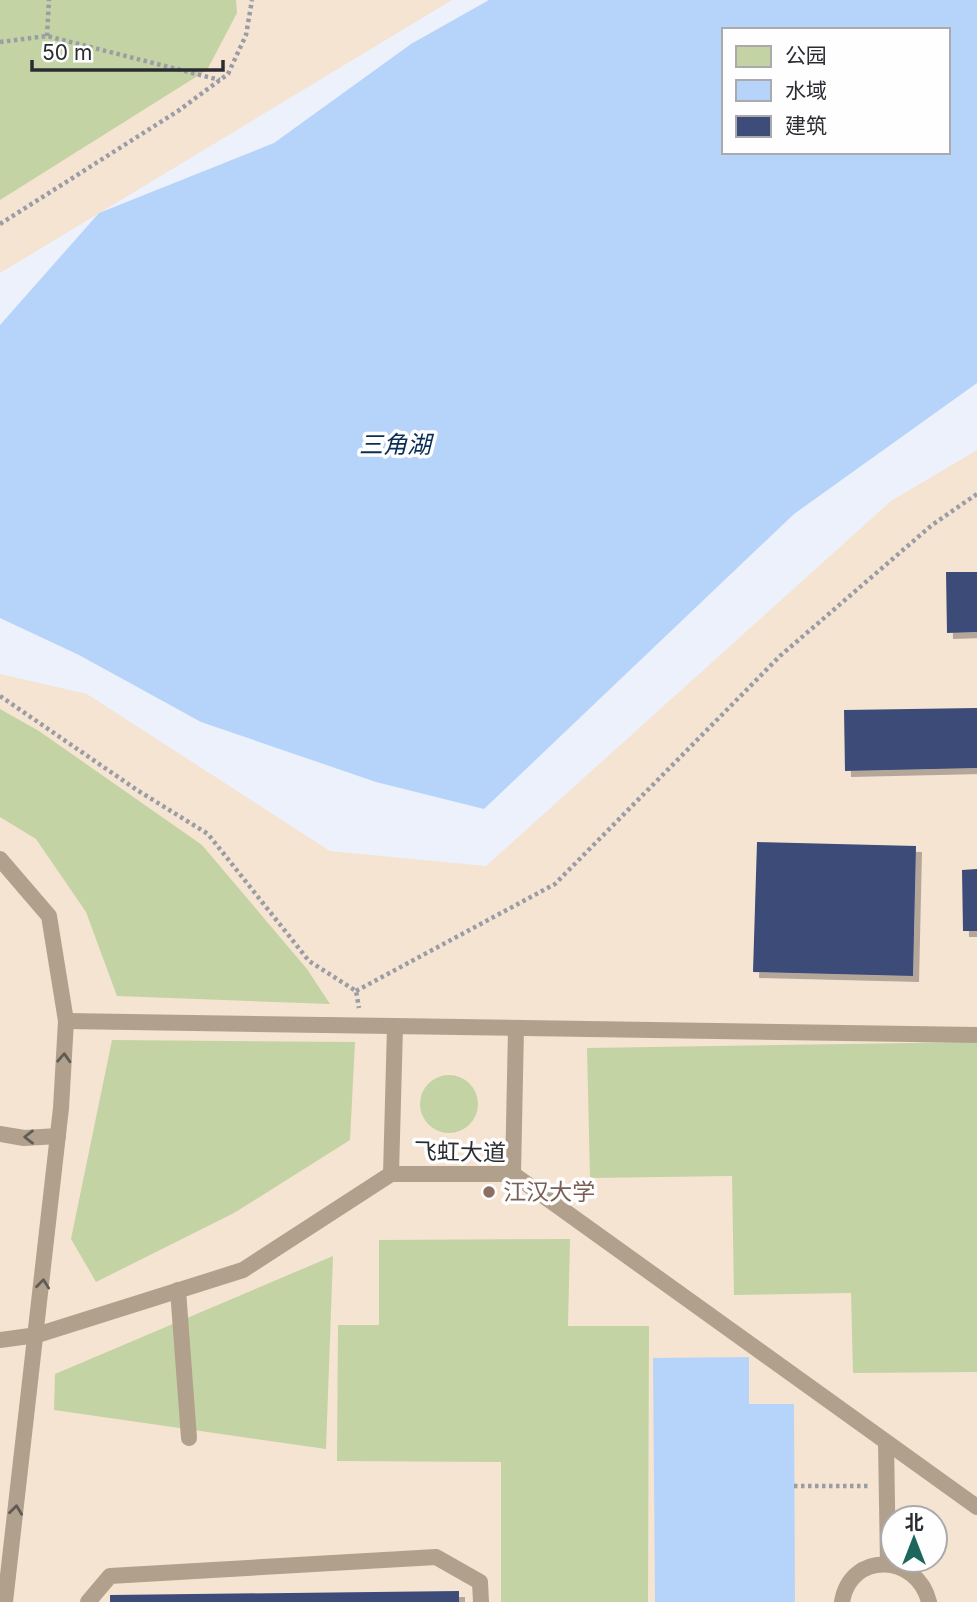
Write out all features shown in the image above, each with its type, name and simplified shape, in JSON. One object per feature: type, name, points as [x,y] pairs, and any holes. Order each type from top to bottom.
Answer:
[{"type":"lane","points":[[0,859],[49,916],[66,1021],[58,1136],[5,1602]]},
{"type":"lane","points":[[66,1021],[977,1035]]},
{"type":"lane","points":[[391,1174],[395,1027]]},
{"type":"lane","points":[[513,1174],[516,1028]]},
{"type":"lane","points":[[0,1135],[58,1136]]},
{"type":"lane","name":"飞虹大道","points":[[0,1340],[37,1335],[243,1270],[391,1174],[513,1174],[977,1507]]},
{"type":"lane","points":[[178,1290],[189,1438]]},
{"type":"lane","points":[[886,1442],[887,1504]]},
{"type":"lane","points":[[88,1602],[110,1576],[436,1558],[480,1582],[481,1602]]},
{"type":"lane","points":[[842,1602],[850,1582],[860,1572],[879,1567]]},
{"type":"lane","points":[[913,1574],[924,1586],[929,1602]]},
{"type":"path","points":[[47,36],[49,0]]},
{"type":"path","points":[[0,224],[228,74],[246,35],[252,0]]},
{"type":"path","points":[[0,42],[47,36],[220,80]]},
{"type":"path","points":[[356,991],[555,884],[780,656],[932,525],[977,494]]},
{"type":"path","points":[[0,696],[137,790],[208,834],[309,961],[356,991],[362,1026]]},
{"type":"path","points":[[794,1486],[887,1486]]},
{"type":"shaded area","points":[[0,0],[452,0],[0,273]]},
{"type":"shaded area","name":"江汉大学","points":[[977,450],[977,1602],[0,1602],[0,674],[87,694],[330,851],[486,866],[891,501]]},
{"type":"green space","points":[[0,0],[236,0],[237,13],[207,70],[0,200]]},
{"type":"green space","points":[[0,709],[39,731],[202,845],[307,969],[330,1004],[117,996],[86,912],[36,839],[0,817]]},
{"type":"green space","points":[[112,1040],[355,1042],[350,1140],[234,1213],[96,1282],[71,1239]]},
{"type":"green space","points":[[977,1042],[977,1372],[853,1373],[851,1293],[734,1295],[732,1176],[590,1178],[587,1048]]},
{"type":"green space","points":[[443,1075],[455,1075],[470,1083],[478,1098],[478,1110],[470,1125],[455,1133],[443,1133],[428,1125],[420,1110],[420,1098],[428,1083]]},
{"type":"green space","points":[[570,1239],[568,1326],[649,1326],[648,1602],[501,1602],[501,1462],[337,1461],[338,1325],[379,1325],[379,1240]]},
{"type":"green space","points":[[333,1256],[326,1449],[54,1410],[55,1374]]},
{"type":"water","name":"三角湖","points":[[489,0],[977,0],[977,383],[794,514],[484,809],[376,782],[201,722],[79,655],[0,618],[0,325],[99,213],[274,143],[411,44]]},
{"type":"water","points":[[749,1357],[749,1404],[794,1404],[795,1602],[655,1602],[653,1358]]},
{"type":"building","points":[[946,572],[977,572],[977,632],[947,633]]},
{"type":"building","points":[[977,708],[977,768],[845,771],[844,710]]},
{"type":"building","points":[[757,842],[916,846],[913,976],[753,972]]},
{"type":"building","points":[[977,869],[977,931],[963,931],[962,870]]},
{"type":"building","points":[[459,1591],[459,1602],[110,1602],[110,1595]]},
{"type":"place","name":"江汉大学","points":[[489,1192]]}]
